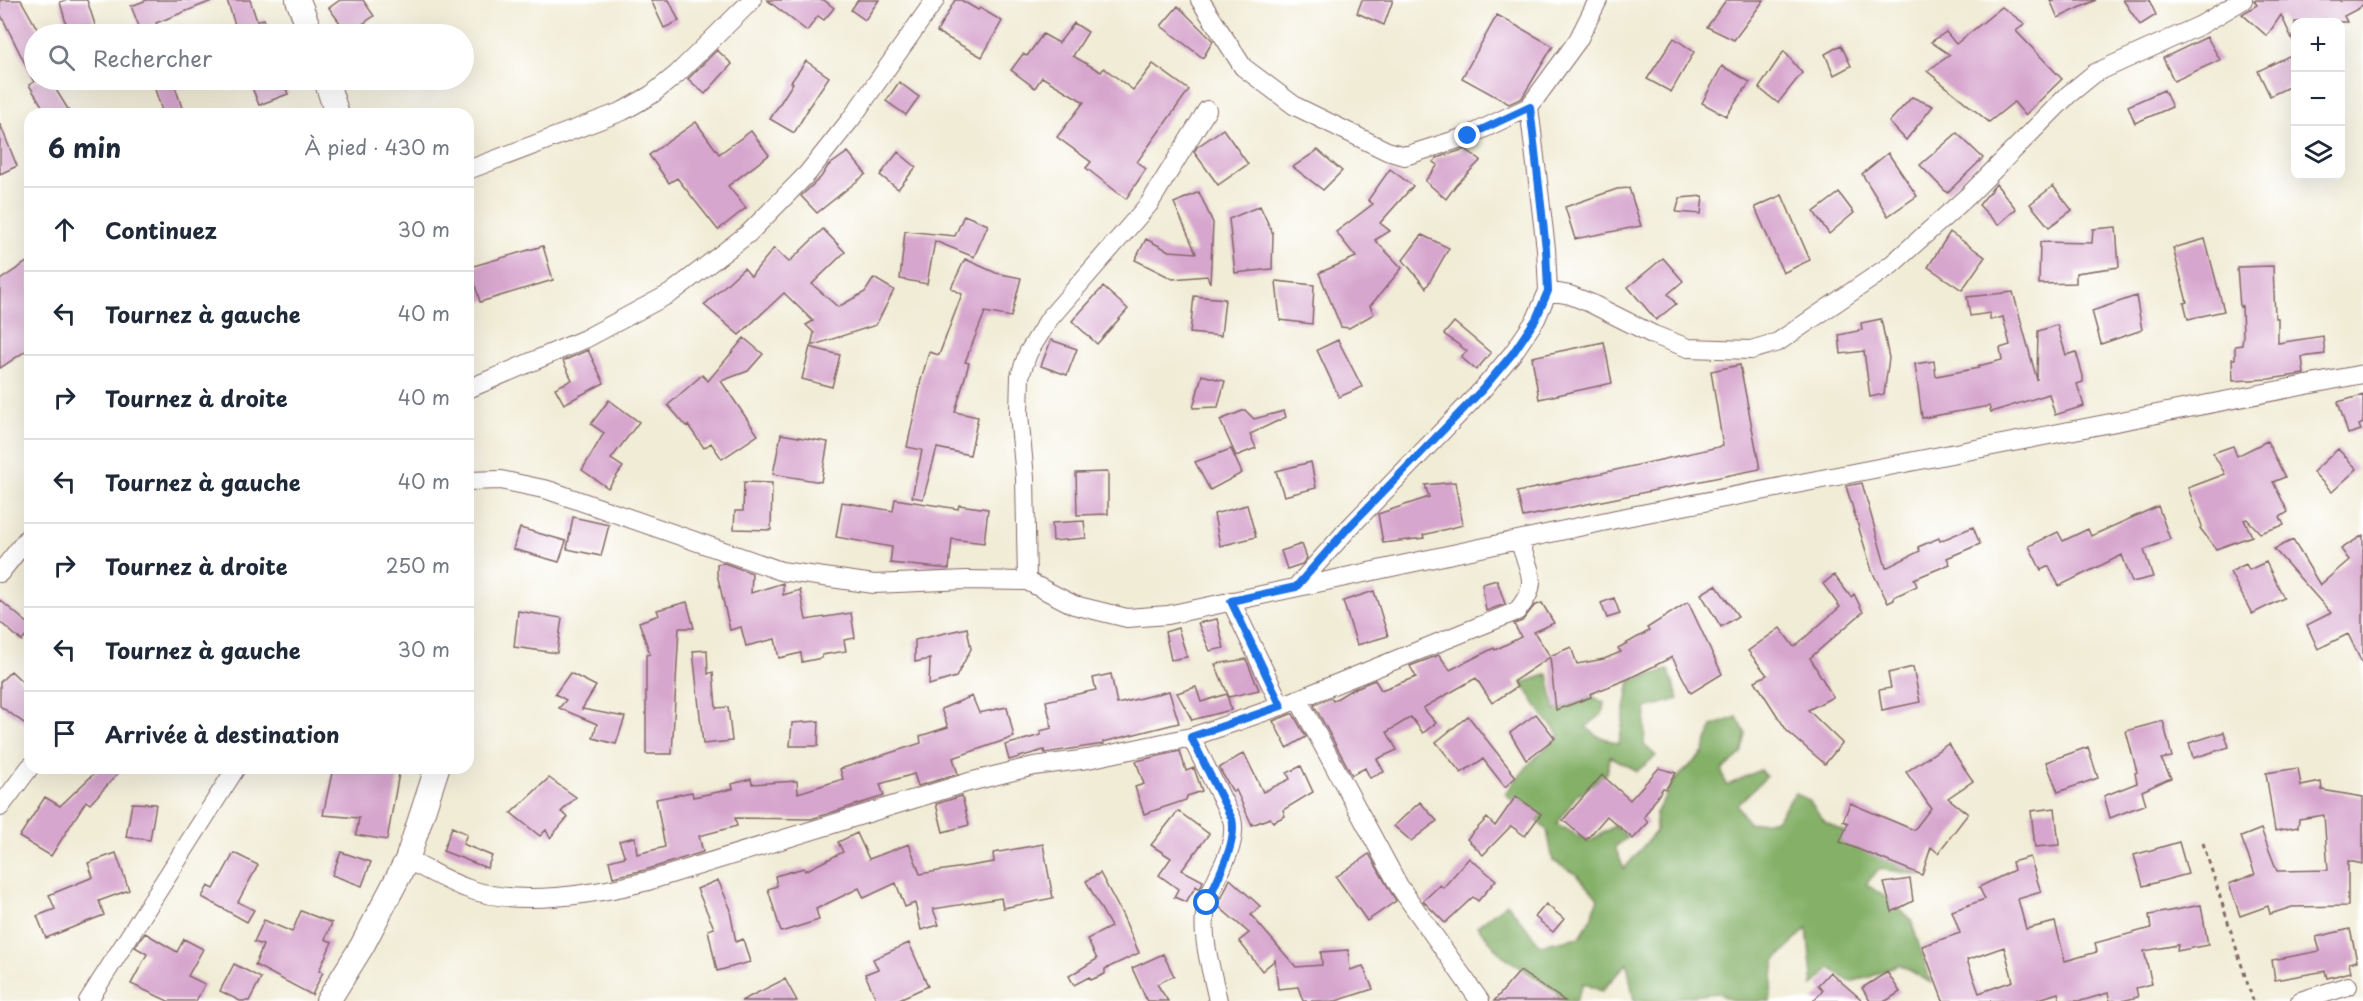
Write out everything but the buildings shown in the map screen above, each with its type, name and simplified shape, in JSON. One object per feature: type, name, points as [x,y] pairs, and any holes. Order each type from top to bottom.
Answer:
[{"type":"street","points":[[298,0],[307,24]]},
{"type":"street","points":[[474,168],[623,111],[651,95],[677,74],[752,0]]},
{"type":"street","points":[[474,386],[585,339],[671,293],[749,233],[807,174],[851,120],[935,0]]},
{"type":"street","points":[[1200,0],[1243,67],[1295,106],[1387,151],[1405,156],[1468,136],[1530,107],[1578,40],[1598,0]]},
{"type":"street","points":[[1548,291],[1570,295],[1590,303],[1654,335],[1688,348],[1751,350],[1778,342],[1891,265],[1968,196],[2068,95],[2095,73],[2201,25],[2243,0]]},
{"type":"street","points":[[329,90],[335,108]]},
{"type":"street","points":[[1296,587],[1347,529],[1482,390],[1513,353],[1536,319],[1548,291],[1546,249],[1530,107]]},
{"type":"street","points":[[1027,581],[1025,478],[1019,414],[1020,376],[1028,353],[1049,320],[1149,204],[1207,110]]},
{"type":"street","points":[[474,481],[501,480],[548,490],[781,571],[874,584],[967,580],[1027,581],[1074,605],[1126,618],[1168,615],[1616,519],[2363,374]]},
{"type":"street","points":[[408,860],[467,889],[490,895],[554,898],[611,890],[648,881],[969,782],[1034,766],[1088,759],[1191,737],[1289,703],[1517,611],[1528,599],[1533,585],[1519,540]]},
{"type":"street","points":[[0,573],[24,543]]},
{"type":"street","points":[[1231,601],[1289,703],[1399,886],[1480,1001]]},
{"type":"street","points":[[1191,737],[1232,819],[1234,829],[1231,843],[1207,903],[1204,933],[1218,1001]]},
{"type":"street","points":[[0,807],[25,774]]},
{"type":"street","points":[[88,1001],[232,774]]},
{"type":"street","points":[[328,1001],[362,946],[408,860],[435,774]]},
{"type":"street","points":[[2300,1001],[2348,986]]},
{"type":"path","points":[[2203,843],[2253,1001]]},
{"type":"green space","points":[[1668,670],[1679,699],[1646,708],[1644,745],[1656,756],[1637,771],[1610,756],[1607,773],[1575,797],[1557,824],[1589,842],[1614,826],[1628,837],[1615,847],[1624,869],[1656,831],[1655,815],[1673,782],[1703,753],[1712,726],[1737,717],[1746,734],[1741,754],[1722,770],[1726,786],[1760,770],[1766,777],[1737,805],[1749,824],[1777,819],[1795,793],[1809,800],[1825,822],[1884,852],[1922,875],[1879,869],[1866,884],[1890,900],[1911,920],[1931,983],[1899,964],[1870,977],[1850,982],[1830,968],[1813,986],[1807,928],[1775,961],[1770,1001],[1733,1001],[1718,993],[1674,998],[1672,1001],[1634,1001],[1627,963],[1602,991],[1583,983],[1576,1001],[1552,1001],[1558,993],[1502,955],[1477,926],[1507,903],[1540,945],[1580,937],[1592,917],[1598,898],[1577,875],[1553,861],[1547,830],[1505,794],[1530,763],[1560,735],[1543,716],[1522,683],[1548,674],[1555,711],[1594,697],[1604,703],[1602,714],[1586,727],[1596,735],[1619,744],[1630,681]]},
{"type":"route","points":[[1207,903],[1231,843],[1234,829],[1232,819],[1191,737],[1281,706],[1231,601],[1296,587],[1347,529],[1482,390],[1513,353],[1536,319],[1548,291],[1546,249],[1530,107],[1468,136]]}]
